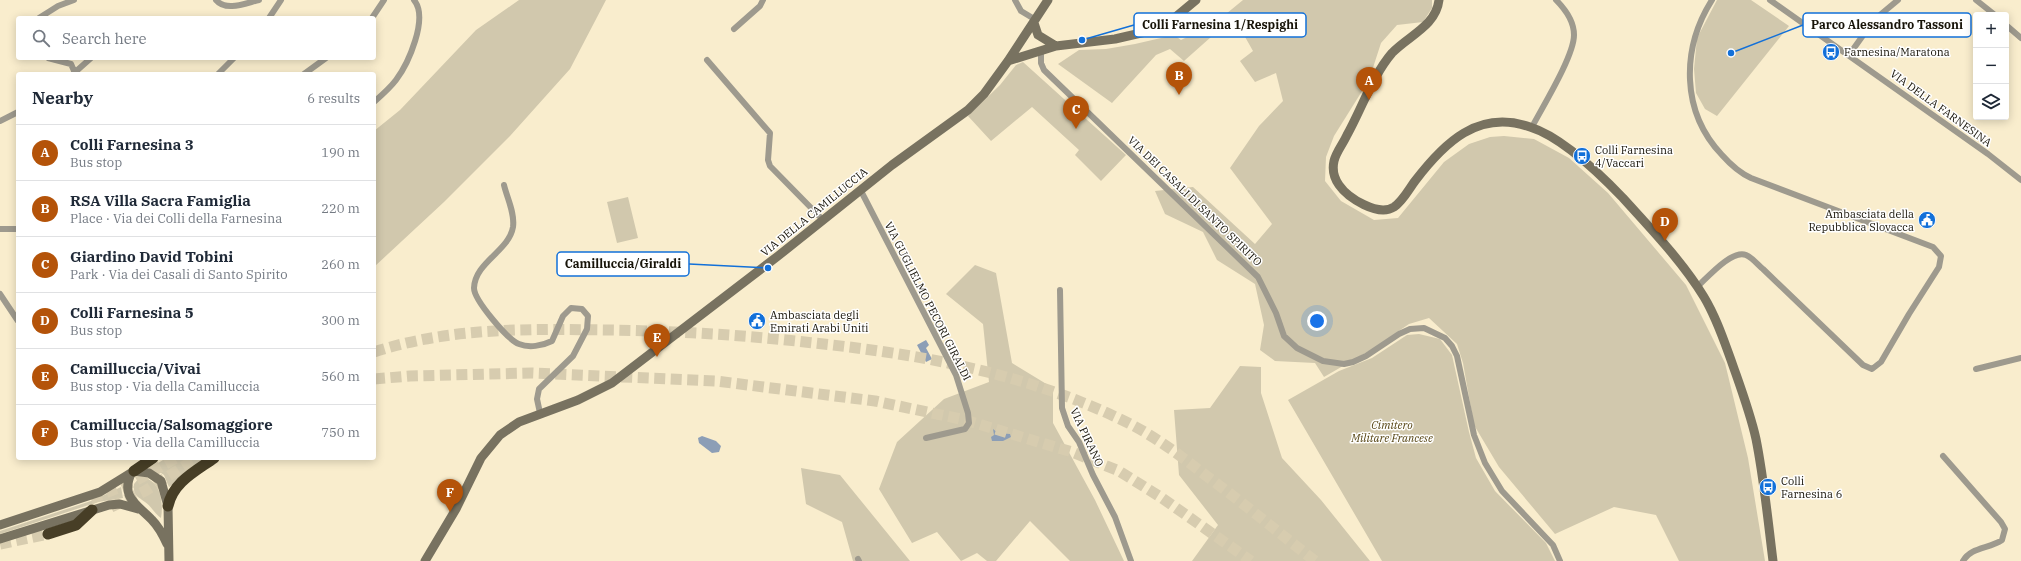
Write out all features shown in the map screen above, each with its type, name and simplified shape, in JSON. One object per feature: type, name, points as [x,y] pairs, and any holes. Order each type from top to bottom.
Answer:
[{"type":"highway","points":[[133,472],[150,460]]},
{"type":"highway","points":[[168,506],[171,494],[177,486],[211,460]]},
{"type":"highway","points":[[48,534],[76,525],[92,510]]},
{"type":"street","points":[[42,16],[58,6],[74,0]]},
{"type":"street","points":[[216,0],[222,5],[230,6],[259,0]]},
{"type":"street","points":[[270,16],[281,0]]},
{"type":"street","points":[[373,16],[384,0]]},
{"type":"street","points":[[376,100],[395,81],[412,52],[420,17],[418,7],[414,0]]},
{"type":"street","points":[[734,29],[760,6],[763,0]]},
{"type":"street","points":[[1015,0],[1021,11],[1035,21],[1038,35],[1056,46]]},
{"type":"street","name":"VIA DELLA CAMILLUCCIA","points":[[425,561],[456,509],[486,450],[505,430],[540,413],[607,387],[642,362],[861,191],[892,165],[968,110],[984,94],[1008,61],[1048,0]]},
{"type":"street","points":[[1008,61],[1041,52],[1056,46],[1116,39],[1154,30],[1171,21],[1196,0]]},
{"type":"street","points":[[1440,0],[1438,8],[1431,20],[1392,54],[1368,93],[1336,156],[1333,171],[1339,184],[1354,198],[1370,207],[1379,211],[1390,209],[1399,203],[1442,149],[1462,133],[1494,123],[1511,123],[1532,127],[1550,136],[1612,186],[1664,245],[1697,287],[1710,308],[1723,335],[1751,418],[1759,459],[1773,561]]},
{"type":"street","points":[[1532,127],[1563,68],[1574,41],[1571,21],[1556,0]]},
{"type":"street","points":[[1697,287],[1732,256],[1741,254],[1746,255],[1763,269],[1863,365],[1872,369],[1881,362],[1909,314],[1937,272],[1941,262],[1940,254],[1933,247],[1747,176],[1725,158],[1707,137],[1693,99],[1690,64],[1695,34],[1712,0]]},
{"type":"street","name":"VIA DELLA FARNESINA","points":[[1770,0],[1988,154],[2021,180]]},
{"type":"street","points":[[1849,55],[1874,20],[1898,0]]},
{"type":"street","points":[[1976,0],[1991,12]]},
{"type":"street","points":[[2009,28],[2021,38]]},
{"type":"street","name":"VIA DEI CASALI DI SANTO SPIRITO","points":[[1041,52],[1041,63],[1044,70],[1258,277],[1276,313],[1284,336],[1297,348],[1323,362],[1344,364],[1366,356],[1399,334],[1410,329],[1424,328],[1445,338],[1457,356],[1474,435],[1485,463],[1502,491],[1553,545],[1560,561]]},
{"type":"street","points":[[56,60],[71,64],[74,72]]},
{"type":"street","points":[[75,72],[89,60]]},
{"type":"street","points":[[220,72],[232,60]]},
{"type":"street","points":[[307,72],[323,60]]},
{"type":"street","points":[[707,60],[770,133],[768,160],[770,166],[823,220]]},
{"type":"street","points":[[0,121],[16,113]]},
{"type":"street","points":[[504,185],[513,216],[513,227],[508,237],[477,278],[474,294],[480,304],[515,342],[525,346],[538,346],[552,341],[563,316],[571,308],[582,309],[588,316],[586,329],[573,356],[539,389],[537,399],[540,413]]},
{"type":"street","name":"VIA GUGLIELMO PECORI GIRALDI","points":[[861,191],[956,375],[968,413],[969,423],[965,429],[926,438]]},
{"type":"street","points":[[0,229],[16,229]]},
{"type":"street","name":"VIA PIRANO","points":[[1060,290],[1062,408],[1068,426],[1079,442],[1093,475],[1115,517],[1131,561]]},
{"type":"street","points":[[0,294],[16,318]]},
{"type":"street","points":[[1976,369],[2021,358]]},
{"type":"street","points":[[1943,456],[2001,522],[2005,529],[2002,540],[1994,545],[1971,552],[1963,561]]},
{"type":"street","points":[[133,472],[129,481],[129,492],[138,509],[154,522],[162,533],[168,549]]},
{"type":"street","points":[[0,525],[100,492],[133,472],[149,473],[159,478],[168,506],[169,561]]},
{"type":"street","points":[[0,539],[115,504],[138,509]]},
{"type":"street","points":[[154,522],[163,525],[168,520]]},
{"type":"green space","points":[[519,0],[606,0],[570,69],[510,136],[444,202],[376,265],[376,129],[400,110],[476,30]]},
{"type":"green space","points":[[1243,0],[1432,0],[1432,8],[1423,22],[1397,25],[1381,43],[1369,80],[1334,136],[1326,157],[1325,181],[1341,201],[1374,220],[1398,218],[1444,162],[1469,144],[1490,137],[1504,136],[1534,139],[1569,158],[1608,193],[1686,285],[1725,363],[1748,458],[1765,561],[1679,561],[1656,515],[1614,507],[1555,534],[1499,467],[1474,425],[1463,363],[1457,344],[1429,318],[1409,324],[1374,348],[1324,377],[1315,363],[1275,361],[1260,350],[1264,325],[1255,284],[1217,260],[1203,232],[1165,214],[1155,191],[1193,187],[1255,244],[1272,224],[1230,168],[1259,126],[1283,101],[1276,73],[1255,82],[1240,61],[1253,51],[1240,28],[1220,29],[1184,61],[1170,49],[1156,55],[1112,103],[1058,64],[1079,50],[1106,49],[1174,35],[1181,40],[1215,23]]},
{"type":"green space","points":[[1717,0],[1751,0],[1789,26],[1717,116],[1705,109],[1696,93],[1694,69],[1697,38]]},
{"type":"green space","points":[[1023,62],[1126,155],[1101,181],[1075,155],[1079,150],[1032,107],[991,141],[968,116],[1000,85],[1016,65]]},
{"type":"green space","points":[[628,197],[638,238],[617,243],[607,202]]},
{"type":"green space","points":[[975,265],[996,273],[1012,363],[1053,388],[1053,423],[1095,500],[1124,561],[1070,561],[1030,521],[996,561],[987,561],[977,553],[961,561],[937,532],[912,543],[879,489],[897,442],[944,399],[989,382],[983,324],[946,294]]},
{"type":"green space","name":"Cimitero Militare Francese","points":[[1419,334],[1440,339],[1452,355],[1476,458],[1495,491],[1546,543],[1555,561],[1382,561],[1288,400],[1339,371],[1372,358],[1407,335]]},
{"type":"green space","points":[[1240,366],[1261,367],[1261,393],[1282,458],[1321,500],[1370,561],[1192,561],[1218,525],[1179,475],[1174,410],[1210,408]]},
{"type":"green space","points":[[163,460],[206,460],[169,487],[164,475],[152,467]]},
{"type":"green space","points":[[801,468],[840,475],[910,561],[853,561],[842,522],[806,504]]},
{"type":"green space","points":[[139,478],[146,478],[152,481],[159,491],[162,505],[161,518],[135,493],[134,484]]},
{"type":"green space","points":[[121,487],[123,498],[98,502],[0,534],[0,531],[94,500]]},
{"type":"water","points":[[926,340],[929,345],[926,348],[932,359],[926,362],[917,345]]},
{"type":"water","points":[[993,429],[998,433],[1010,434],[1011,437],[1003,441],[992,441],[991,437],[994,435]]},
{"type":"water","points":[[702,436],[716,441],[721,446],[719,452],[712,453],[699,443],[698,438]]},
{"type":"tunnel","points":[[376,351],[432,338],[490,331],[549,330],[685,332],[814,343],[893,353],[970,368],[1046,389],[1084,403],[1143,431],[1164,444],[1232,495],[1315,561]]},
{"type":"tunnel","points":[[376,379],[410,376],[532,373],[716,381],[875,401],[965,420],[1072,452],[1119,471],[1162,498],[1251,561]]},
{"type":"tunnel","points":[[91,499],[135,481],[172,460]]},
{"type":"tunnel","points":[[111,507],[145,491],[194,460]]},
{"type":"tunnel","points":[[0,544],[48,534]]},
{"type":"place","name":"Colli Farnesina 1/Respighi","points":[[1082,40]]},
{"type":"place","name":"Farnesina/Maratona","points":[[1831,52]]},
{"type":"place","name":"Parco Alessandro Tassoni","points":[[1731,53]]},
{"type":"place","name":"RSA Villa Sacra Famiglia","points":[[1179,95]]},
{"type":"place","name":"Colli Farnesina 3","points":[[1369,100]]},
{"type":"place","name":"Giardino David Tobini","points":[[1076,129]]},
{"type":"place","name":"Colli Farnesina 4/Vaccari","points":[[1582,156]]},
{"type":"place","name":"Ambasciata della Repubblica Slovacca","points":[[1927,220]]},
{"type":"place","name":"Colli Farnesina 5","points":[[1665,241]]},
{"type":"place","name":"Camilluccia/Giraldi","points":[[768,268]]},
{"type":"place","name":"Ambasciata degli Emirati Arabi Uniti","points":[[757,321]]},
{"type":"place","name":"Camilluccia/Vivai","points":[[657,357]]},
{"type":"place","name":"Colli Farnesina 6","points":[[1768,487]]},
{"type":"place","name":"Camilluccia/Salsomaggiore","points":[[450,512]]}]
